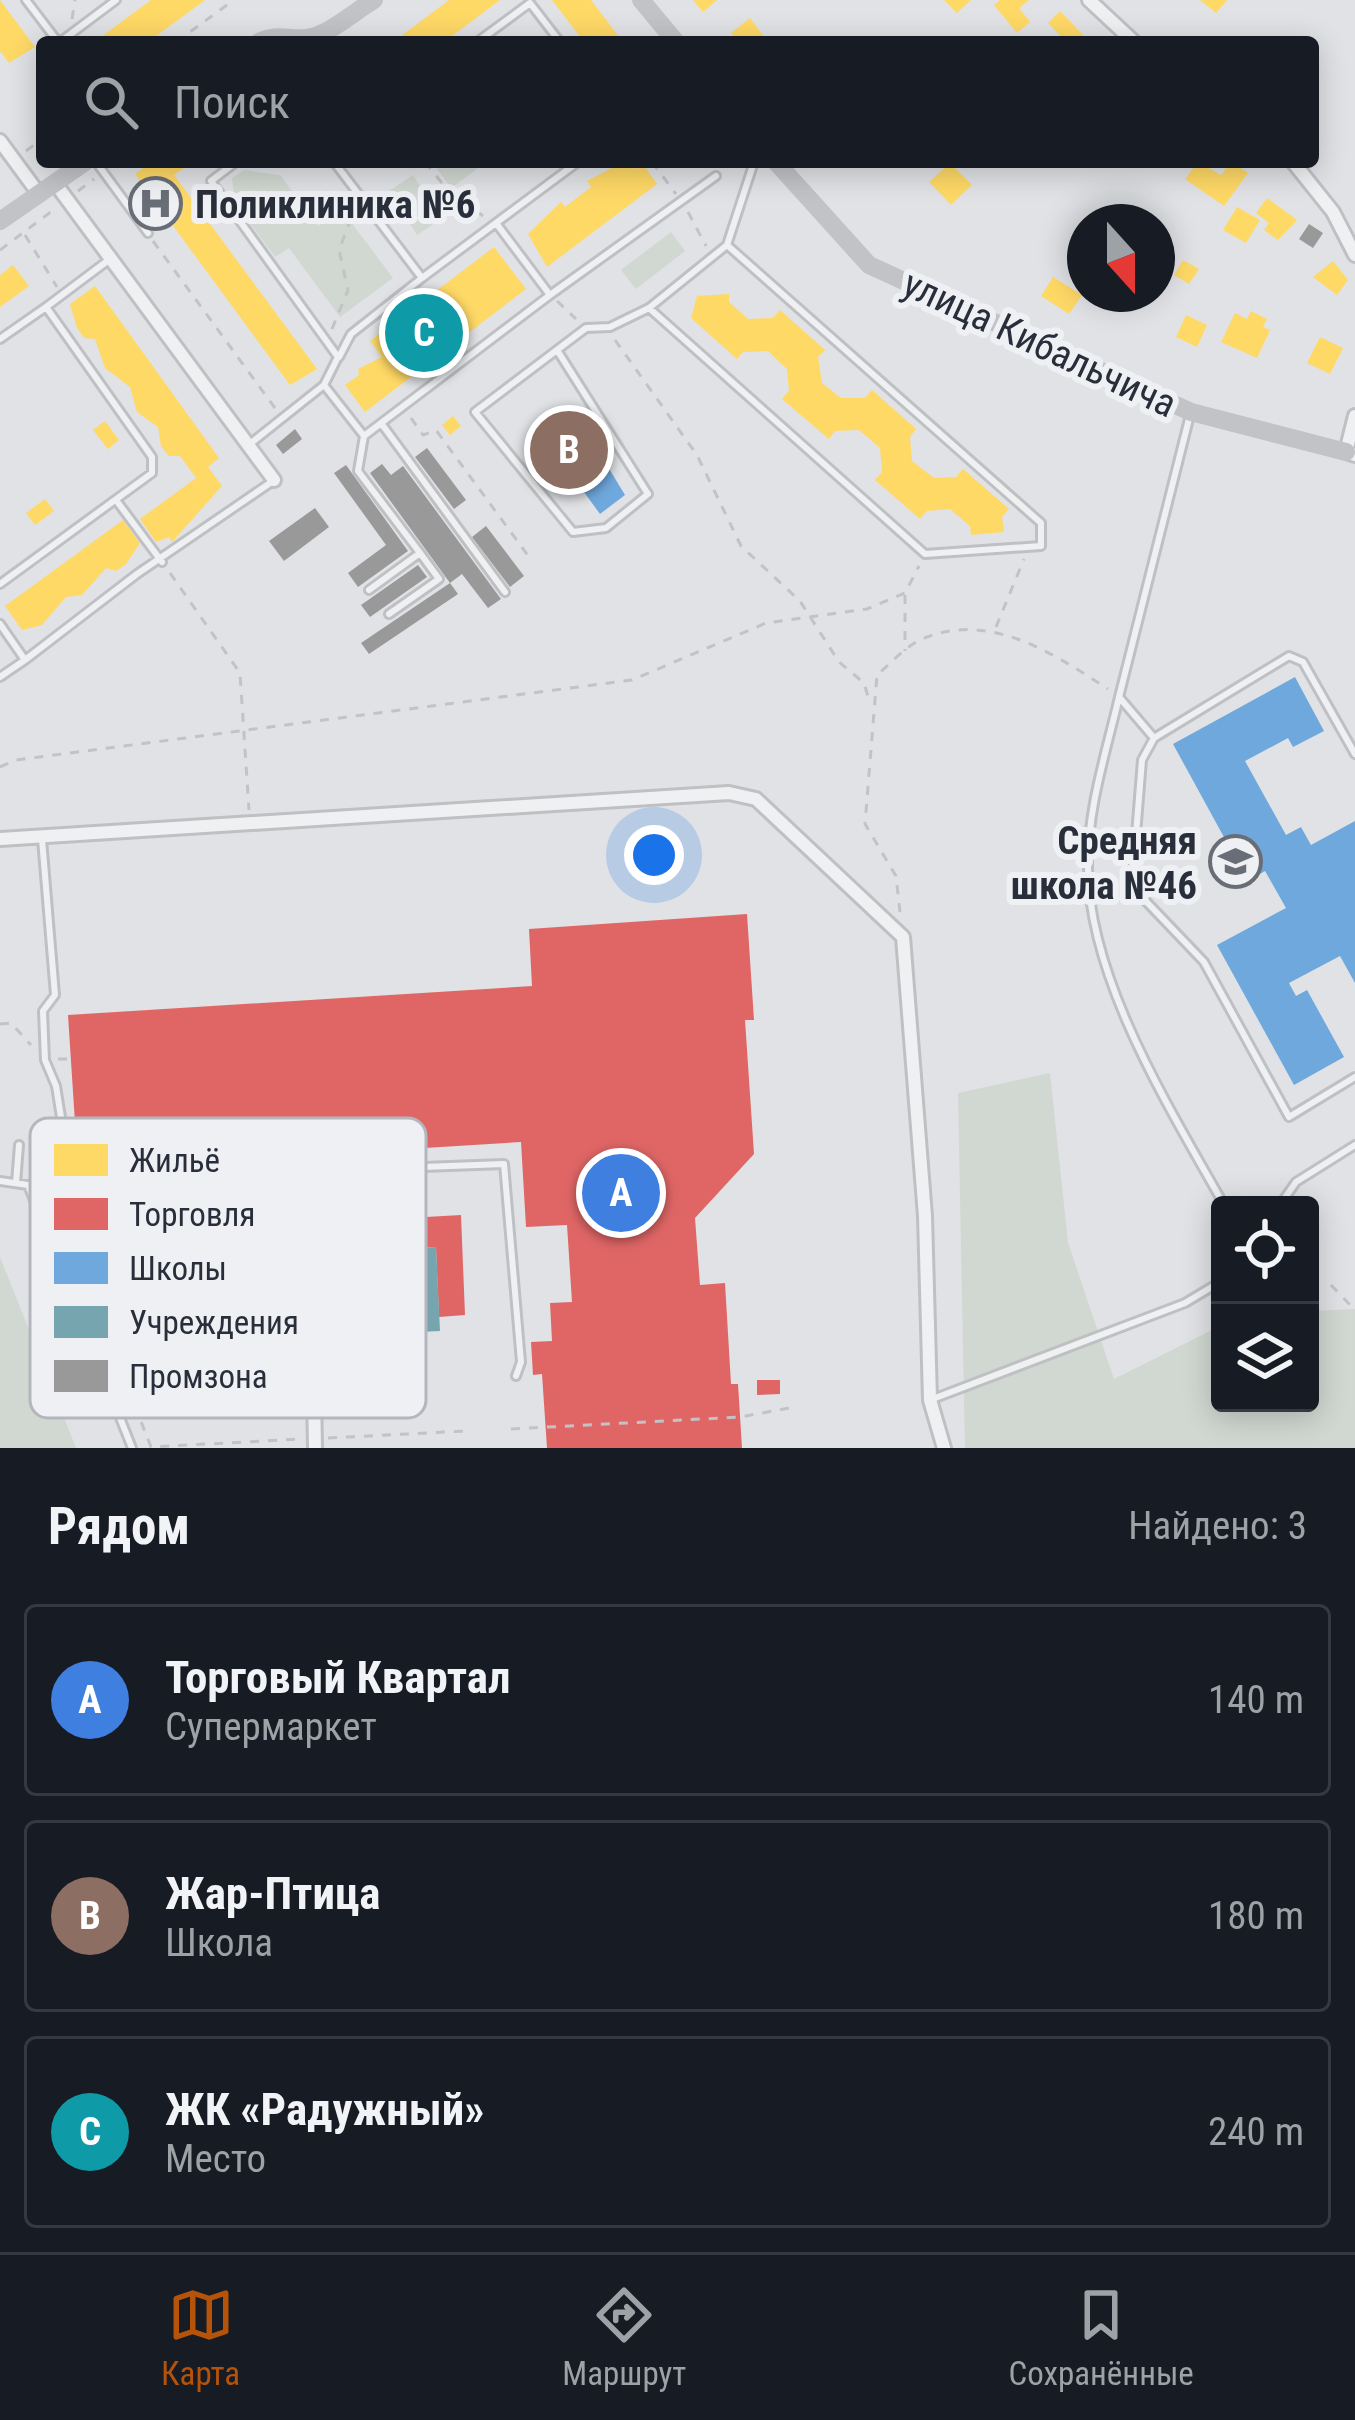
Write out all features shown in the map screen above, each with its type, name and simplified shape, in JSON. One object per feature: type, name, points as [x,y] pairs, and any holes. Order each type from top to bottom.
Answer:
[{"type":"street","points":[[324,36],[374,0]]},
{"type":"street","points":[[641,0],[671,36]]},
{"type":"street","points":[[1089,0],[1128,36]]},
{"type":"street","points":[[0,141],[54,192],[110,259],[274,480]]},
{"type":"street","points":[[0,221],[92,168]]},
{"type":"street","name":"улица Кибальчича","points":[[781,168],[869,266],[1191,412],[1351,453]]},
{"type":"street","points":[[1298,168],[1333,212],[1355,255]]},
{"type":"street","points":[[1351,453],[1355,416]]},
{"type":"street","points":[[0,839],[729,793],[756,799],[903,937],[925,1216],[930,1400],[944,1448]]},
{"type":"street","points":[[314,1418],[315,1448]]},
{"type":"lane","points":[[26,0],[54,36]]},
{"type":"lane","points":[[67,36],[116,0]]},
{"type":"lane","points":[[485,36],[530,3],[555,36]]},
{"type":"lane","points":[[95,168],[148,233]]},
{"type":"lane","points":[[228,168],[211,181],[338,357]]},
{"type":"lane","points":[[338,168],[422,278]]},
{"type":"lane","points":[[248,445],[324,386],[351,334],[570,168]]},
{"type":"lane","points":[[557,350],[648,494],[606,528],[573,532],[476,412],[557,350],[586,328],[610,327],[649,308],[728,245],[752,168]]},
{"type":"lane","points":[[389,614],[439,579],[358,471],[364,436],[716,176]]},
{"type":"lane","points":[[494,224],[550,295]]},
{"type":"lane","points":[[649,308],[925,554],[1041,546],[1041,523],[728,245]]},
{"type":"lane","points":[[0,340],[110,259]]},
{"type":"lane","points":[[0,584],[152,473],[152,457],[46,307]]},
{"type":"lane","points":[[324,386],[364,436]]},
{"type":"lane","points":[[1191,412],[1093,806],[1088,869],[1096,937],[1117,995],[1219,1196]]},
{"type":"lane","points":[[381,423],[505,592]]},
{"type":"lane","points":[[0,677],[136,574],[162,562],[274,480]]},
{"type":"lane","points":[[116,500],[162,562]]},
{"type":"lane","points":[[369,590],[420,554]]},
{"type":"lane","points":[[0,624],[26,661]]},
{"type":"lane","points":[[1355,754],[1303,662],[1289,656],[1154,738],[1142,760],[1133,872],[1139,894],[1204,962],[1289,1117],[1355,1077]]},
{"type":"lane","points":[[1120,697],[1154,738]]},
{"type":"lane","points":[[41,836],[56,995],[43,1010],[45,1060],[56,1086],[61,1118]]},
{"type":"lane","points":[[16,1183],[19,1144]]},
{"type":"lane","points":[[1286,1196],[1296,1182],[1355,1145]]},
{"type":"lane","points":[[426,1167],[504,1164],[521,1362],[517,1376]]},
{"type":"lane","points":[[0,1181],[28,1185],[30,1190]]},
{"type":"lane","points":[[930,1400],[1185,1304],[1211,1288]]},
{"type":"lane","points":[[121,1418],[132,1448]]},
{"type":"path","points":[[184,36],[234,0]]},
{"type":"path","points":[[0,250],[23,232],[54,192],[92,168]]},
{"type":"path","points":[[430,168],[446,188],[494,224]]},
{"type":"path","points":[[327,342],[348,290],[339,250],[350,221],[349,182]]},
{"type":"path","points":[[23,232],[62,293]]},
{"type":"path","points":[[148,233],[277,411],[287,414]]},
{"type":"path","points":[[550,295],[586,328]]},
{"type":"path","points":[[610,327],[618,350],[697,455],[741,546],[812,616],[839,662],[864,683],[871,704]]},
{"type":"path","points":[[403,406],[424,435],[436,430],[529,557]]},
{"type":"path","points":[[995,629],[1029,547]]},
{"type":"path","points":[[905,653],[905,593],[925,554]]},
{"type":"path","points":[[162,562],[240,673],[250,823]]},
{"type":"path","points":[[0,767],[16,760],[632,680],[766,623],[867,609],[905,593]]},
{"type":"path","points":[[903,937],[896,876],[866,824],[871,704],[877,675],[922,639],[995,629],[1063,660],[1120,697]]},
{"type":"path","points":[[1331,1285],[1355,1310]]},
{"type":"path","points":[[512,1429],[740,1417],[789,1408]]},
{"type":"path","points":[[140,1418],[151,1447]]},
{"type":"shaded area","points":[[436,168],[478,168],[451,188]]},
{"type":"shaded area","points":[[244,170],[280,175],[318,226],[341,209],[393,278],[340,317],[289,248],[275,257],[248,220],[232,178]]},
{"type":"shaded area","points":[[413,175],[441,219],[417,235],[389,191]]},
{"type":"shaded area","points":[[671,232],[685,251],[636,289],[621,270]]},
{"type":"shaded area","points":[[1050,1073],[1068,1243],[1114,1379],[1211,1330],[1211,1412],[1319,1412],[1319,1311],[1355,1309],[1355,1448],[965,1448],[958,1093]]},
{"type":"shaded area","points":[[0,1257],[30,1332],[30,1418],[64,1418],[76,1448],[0,1448]]},
{"type":"building: Жильё","points":[[0,0],[35,47],[9,63],[0,51]]},
{"type":"building: Жильё","points":[[151,0],[205,0],[156,36],[102,36]]},
{"type":"building: Жильё","points":[[449,0],[500,0],[452,36],[401,36]]},
{"type":"building: Жильё","points":[[552,0],[591,0],[618,36],[579,36]]},
{"type":"building: Жильё","points":[[693,0],[717,0],[703,12]]},
{"type":"building: Жильё","points":[[944,0],[971,0],[957,13]]},
{"type":"building: Жильё","points":[[1000,0],[1029,0],[1019,8],[1030,22],[1017,33],[994,5]]},
{"type":"building: Жильё","points":[[1200,0],[1227,0],[1216,13]]},
{"type":"building: Жильё","points":[[1060,11],[1083,35],[1060,36],[1048,23]]},
{"type":"building: Жильё","points":[[750,18],[764,36],[734,36],[731,33]]},
{"type":"building: Жильё","points":[[143,168],[184,168],[174,175],[317,369],[290,385],[135,174]]},
{"type":"building: Жильё","points":[[612,168],[646,168],[657,184],[547,267],[528,234],[561,202],[565,207],[591,187],[587,181]]},
{"type":"building: Жильё","points":[[944,168],[955,168],[972,185],[951,205],[929,182]]},
{"type":"building: Жильё","points":[[1193,168],[1209,168],[1221,175],[1226,168],[1248,173],[1224,206],[1185,179]]},
{"type":"building: Жильё","points":[[1267,198],[1297,220],[1278,240],[1264,230],[1269,223],[1256,213]]},
{"type":"building: Жильё","points":[[1237,207],[1260,220],[1246,243],[1223,230]]},
{"type":"building: Жильё","points":[[494,247],[526,289],[365,412],[345,385],[359,375],[358,369],[382,357],[370,341]]},
{"type":"building: Жильё","points":[[1183,260],[1199,269],[1189,284],[1175,273]]},
{"type":"building: Жильё","points":[[1333,261],[1348,280],[1337,295],[1313,277]]},
{"type":"building: Жильё","points":[[13,265],[29,286],[0,307],[0,275]]},
{"type":"building: Жильё","points":[[1053,277],[1067,286],[1070,312],[1069,314],[1041,296]]},
{"type":"building: Жильё","points":[[95,286],[219,458],[208,467],[222,486],[172,542],[169,537],[156,542],[140,519],[196,478],[180,456],[169,456],[161,446],[158,427],[137,412],[130,387],[105,368],[95,339],[84,338],[77,328],[70,304]]},
{"type":"building: Жильё","points":[[729,294],[729,302],[748,319],[773,318],[780,310],[825,350],[818,357],[822,383],[841,398],[865,398],[872,390],[916,429],[910,437],[912,461],[934,478],[956,477],[963,469],[1009,509],[1002,517],[1004,532],[971,535],[970,526],[950,509],[927,511],[920,519],[875,480],[882,472],[880,448],[859,430],[835,431],[829,439],[782,399],[789,391],[787,369],[768,351],[743,352],[737,359],[691,318],[697,296]]},
{"type":"building: Жильё","points":[[1251,311],[1267,319],[1263,327],[1270,330],[1257,358],[1221,342],[1235,313],[1247,319]]},
{"type":"building: Жильё","points":[[1186,315],[1207,325],[1197,347],[1176,337]]},
{"type":"building: Жильё","points":[[1320,337],[1343,348],[1330,374],[1307,363]]},
{"type":"building: Жильё","points":[[453,416],[461,426],[450,435],[442,425]]},
{"type":"building: Жильё","points":[[105,421],[119,440],[108,449],[93,430]]},
{"type":"building: Жильё","points":[[45,499],[54,511],[35,525],[26,513]]},
{"type":"building: Жильё","points":[[123,520],[140,543],[126,564],[116,571],[106,568],[82,595],[66,597],[42,625],[22,630],[5,606]]},
{"type":"building: Торговля","points":[[747,914],[754,1020],[745,1020],[754,1154],[695,1218],[700,1285],[725,1283],[731,1384],[738,1384],[742,1448],[547,1448],[542,1374],[533,1375],[531,1342],[552,1341],[550,1303],[572,1302],[567,1225],[526,1227],[521,1142],[426,1148],[426,1118],[75,1118],[68,1015],[532,986],[529,929]]},
{"type":"building: Торговля","points":[[461,1215],[465,1315],[439,1317],[436,1247],[426,1247],[426,1217]]},
{"type":"building: Торговля","points":[[757,1380],[780,1380],[780,1394],[757,1395]]},
{"type":"building: Школы","points":[[566,415],[582,438],[588,434],[625,495],[600,514],[541,433]]},
{"type":"building: Школы","points":[[1295,677],[1324,731],[1293,747],[1288,738],[1245,761],[1286,835],[1301,827],[1311,845],[1355,821],[1355,983],[1340,956],[1289,983],[1296,996],[1307,990],[1344,1057],[1294,1085],[1217,945],[1286,908],[1265,871],[1248,881],[1173,744]]},
{"type":"building: Учреждения","points":[[426,1247],[436,1247],[440,1331],[426,1332]]},
{"type":"building: Промзона","points":[[1309,224],[1323,233],[1313,248],[1299,239]]},
{"type":"building: Промзона","points":[[295,429],[302,439],[283,454],[276,445]]},
{"type":"building: Промзона","points":[[427,448],[466,500],[454,509],[415,457]]},
{"type":"building: Промзона","points":[[382,464],[391,475],[403,466],[501,599],[488,608],[462,574],[450,583],[370,473]]},
{"type":"building: Промзона","points":[[346,465],[408,551],[358,587],[348,573],[386,545],[334,473]]},
{"type":"building: Промзона","points":[[315,508],[329,527],[284,561],[269,541]]},
{"type":"building: Промзона","points":[[486,526],[524,576],[510,587],[472,537]]},
{"type":"building: Промзона","points":[[418,565],[427,577],[370,617],[361,605]]},
{"type":"building: Промзона","points":[[450,583],[458,594],[369,654],[361,643]]},
{"type":"place","name":"Поликлиника №6","points":[[156,204]]},
{"type":"place","name":"ЖК «Радужный»","points":[[424,333]]},
{"type":"place","name":"Жар-Птица","points":[[569,450]]},
{"type":"place","name":"Средняя школа №46","points":[[1236,862]]},
{"type":"place","name":"Торговый Квартал","points":[[621,1193]]}]
